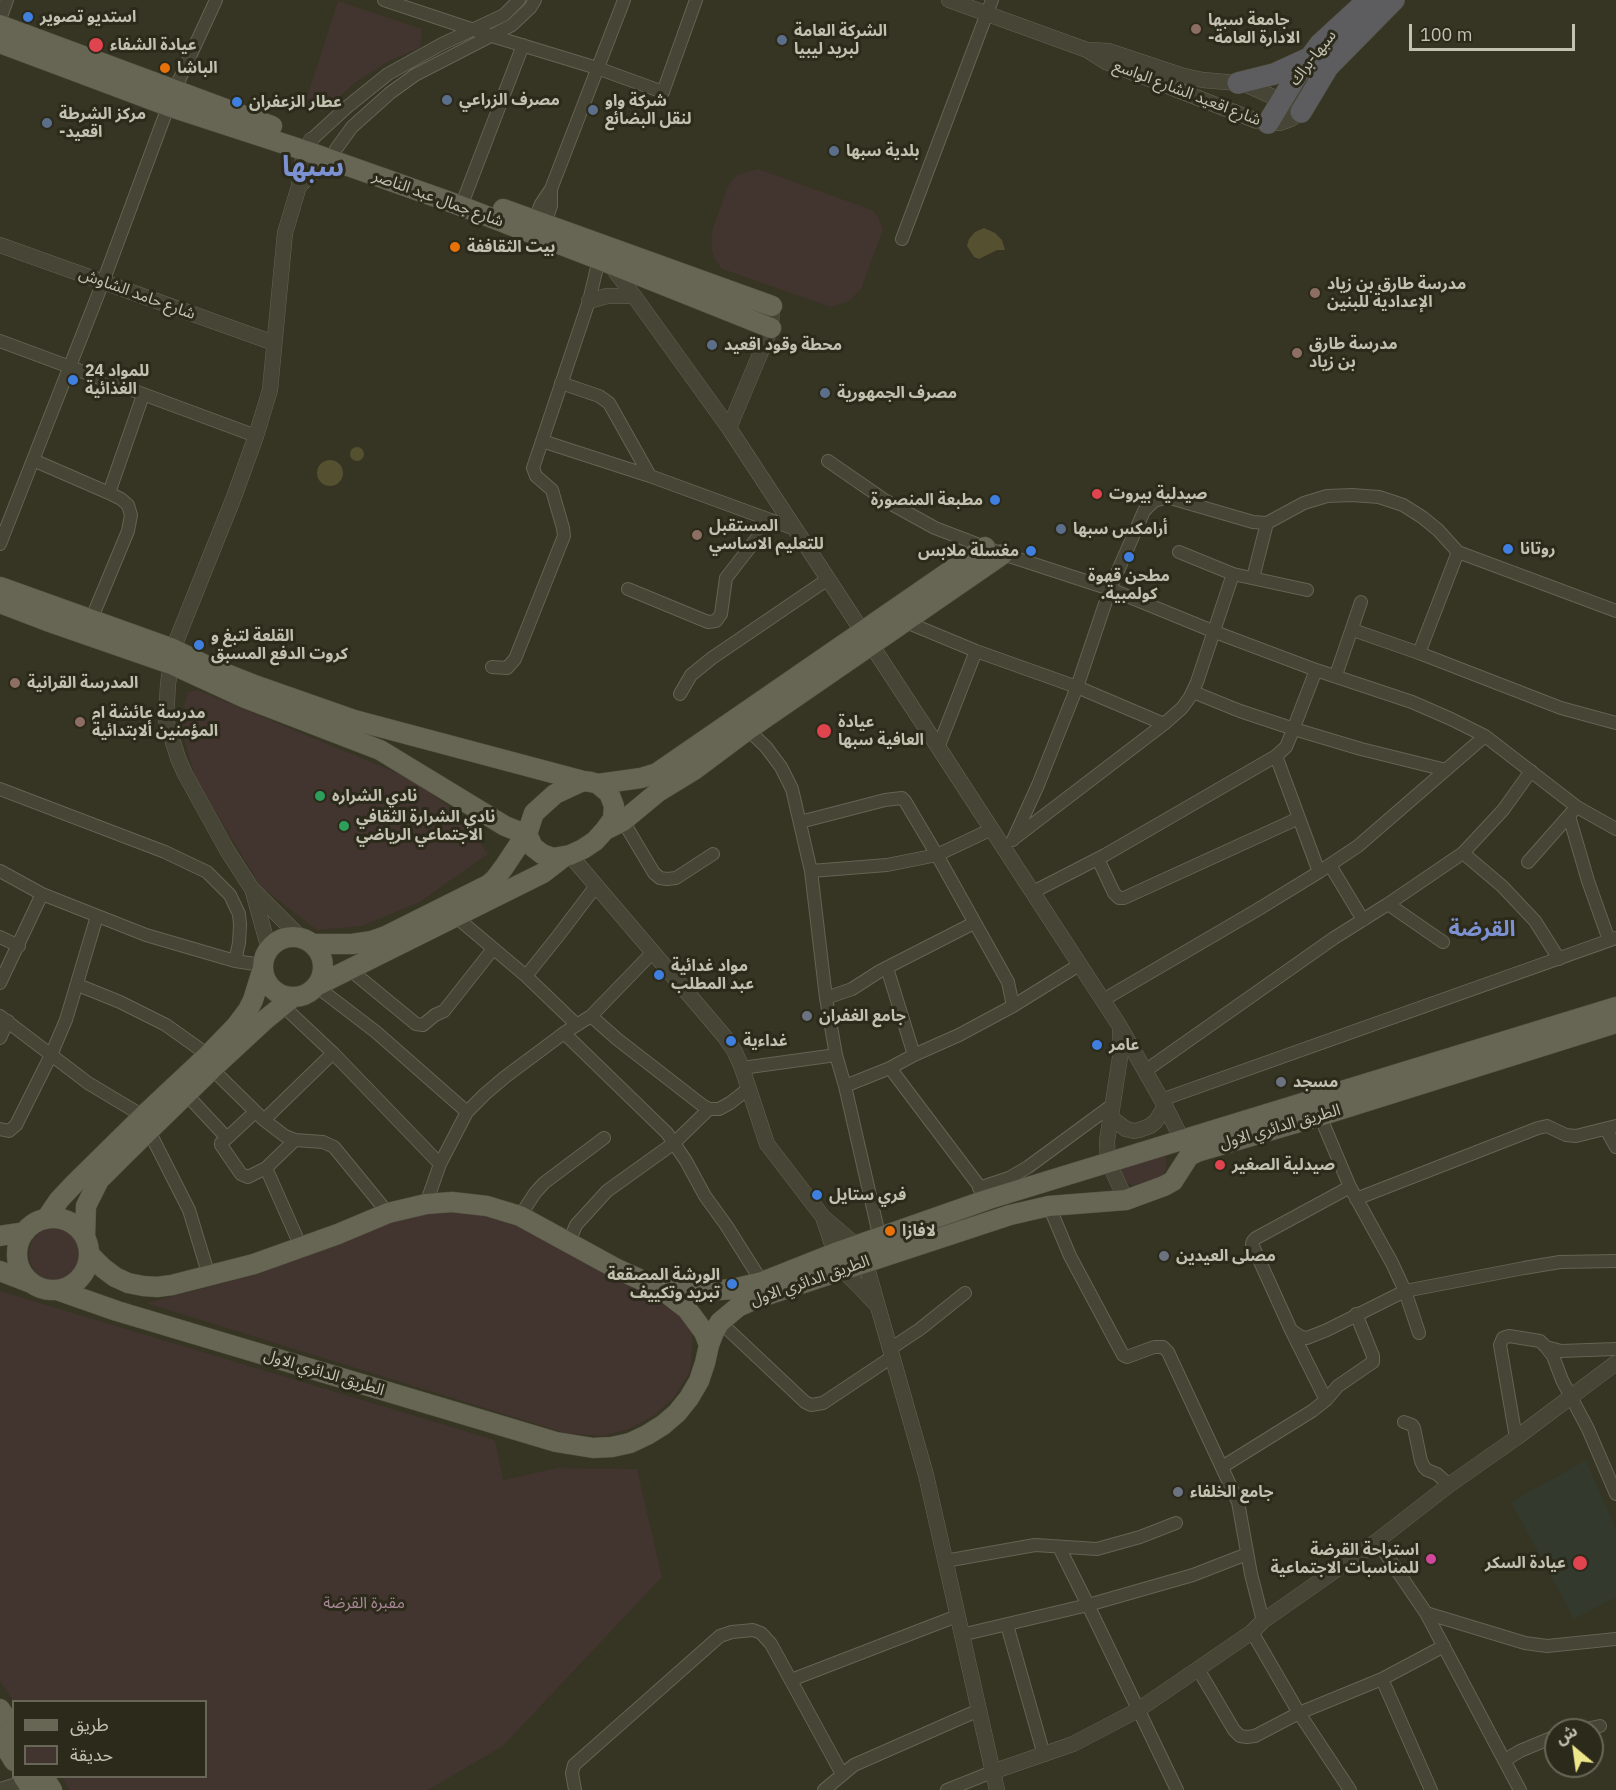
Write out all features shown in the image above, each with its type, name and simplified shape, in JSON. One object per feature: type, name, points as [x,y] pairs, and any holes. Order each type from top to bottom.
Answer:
[{"type":"highway","name":"سبها-براك","points":[[1291,111],[1310,58],[1333,31],[1368,0]]},
{"type":"highway","name":"سبها-براك","points":[[1268,123],[1291,111],[1328,67],[1394,0]]},
{"type":"highway","points":[[1238,83],[1274,74],[1310,58]]},
{"type":"main road","name":"شارع جمال عبد الناصر","points":[[0,25],[171,98]]},
{"type":"main road","name":"شارع جمال عبد الناصر","points":[[0,43],[465,196],[771,328]]},
{"type":"main road","name":"شارع جمال عبد الناصر","points":[[335,155],[453,203],[537,229]]},
{"type":"main road","name":"شارع جمال عبد الناصر","points":[[607,257],[772,306]]},
{"type":"main road","points":[[868,639],[906,622],[994,550]]},
{"type":"main road","points":[[0,1271],[39,1287],[57,1290],[70,1286],[80,1278],[87,1267],[86,1206],[92,1191],[146,1124],[186,1094],[248,1010],[264,961],[283,938],[352,944],[372,941],[488,885],[528,835],[534,813],[555,794],[591,783],[633,779],[657,773],[743,724],[994,550]]},
{"type":"main road","points":[[0,586],[91,620],[172,657],[245,698],[380,750],[505,826],[528,835],[533,846],[542,854],[553,858],[583,849],[595,841],[613,819],[614,806],[609,793],[591,783],[354,720],[209,667],[172,657],[47,621],[0,603]]},
{"type":"main road","points":[[605,830],[623,820],[658,792],[694,770],[743,724]]},
{"type":"main road","points":[[46,1219],[58,1200],[146,1124],[210,1062],[287,1001],[543,873],[567,855]]},
{"type":"main road","points":[[306,941],[321,956],[323,964],[316,986]]},
{"type":"main road","points":[[264,961],[269,987],[287,1001]]},
{"type":"main road","name":"الطريق الدائري الاول","points":[[861,1254],[880,1239],[984,1194],[1108,1161],[1186,1148],[1616,1006]]},
{"type":"main road","name":"الطريق الدائري الاول","points":[[1186,1148],[1197,1152],[1616,1023]]},
{"type":"main road","name":"الطريق الدائري الاول","points":[[87,1245],[103,1268],[115,1277],[128,1283],[157,1287],[254,1264],[388,1213],[426,1204],[469,1203],[504,1210],[520,1216],[617,1269],[656,1286],[675,1290],[713,1291],[762,1282],[1049,1206],[1126,1200],[1173,1181],[1186,1148]]},
{"type":"main road","points":[[31,1282],[23,1274],[18,1264],[17,1253],[19,1242],[34,1224],[46,1219],[57,1218],[68,1222],[78,1228],[87,1245]]},
{"type":"main road","points":[[0,1236],[25,1232]]},
{"type":"main road","name":"الطريق الدائري الاول","points":[[57,1290],[117,1311],[411,1400],[556,1442],[593,1448],[630,1443],[663,1425],[677,1413],[699,1381],[714,1332],[720,1322],[738,1307],[839,1261]]},
{"type":"main road","points":[[656,1286],[687,1309],[704,1332],[709,1345]]},
{"type":"main road","points":[[0,1708],[12,1727]]},
{"type":"main road","points":[[0,1738],[12,1758]]},
{"type":"main road","points":[[31,1781],[52,1790]]},
{"type":"street","points":[[0,19],[7,0]]},
{"type":"street","points":[[0,544],[104,282],[171,98],[216,0]]},
{"type":"street","points":[[384,0],[597,68],[663,92],[696,0]]},
{"type":"street","points":[[306,941],[252,889],[201,805],[178,758],[166,720],[172,657],[234,497],[270,390],[285,233],[308,146],[347,107],[388,74],[442,44],[504,15],[519,0]]},
{"type":"street","points":[[299,186],[335,155],[352,127],[390,93],[415,75],[512,25],[535,0]]},
{"type":"street","points":[[537,229],[551,206],[551,189],[624,0]]},
{"type":"street","name":"شارع اقعيد الشارع الواسع","points":[[949,0],[989,7],[1088,50],[1106,62],[1257,121],[1268,123]]},
{"type":"street","points":[[902,239],[989,7]]},
{"type":"street","points":[[465,196],[523,45]]},
{"type":"street","name":"شارع اقعيد الشارع الواسع","points":[[1088,50],[1109,51],[1184,76],[1238,83],[1260,91],[1291,111]]},
{"type":"street","name":"شارع حامد الشاوش","points":[[0,245],[274,343]]},
{"type":"street","points":[[607,257],[729,428],[992,829],[1009,844],[1033,892],[1119,1025],[1186,1148]]},
{"type":"street","points":[[492,667],[507,668],[515,659],[564,536],[552,490],[536,476],[533,468],[589,301],[607,257]]},
{"type":"street","points":[[589,301],[607,296],[634,296]]},
{"type":"street","points":[[729,428],[771,328],[772,306]]},
{"type":"street","points":[[0,341],[256,436]]},
{"type":"street","points":[[561,383],[599,396],[609,403],[650,476]]},
{"type":"street","points":[[109,493],[143,395]]},
{"type":"street","points":[[542,441],[650,476],[795,529]]},
{"type":"street","points":[[33,460],[109,493],[128,505],[131,515],[128,531],[91,620]]},
{"type":"street","points":[[828,461],[886,501],[935,528],[1110,589],[1215,632],[1316,670],[1412,702],[1451,719],[1485,736],[1531,771],[1573,812],[1616,829]]},
{"type":"street","points":[[1009,844],[1038,785],[1077,687],[1110,589],[1144,511],[1154,501],[1167,497],[1253,522],[1267,523],[1304,503],[1327,496],[1379,497],[1403,505],[1422,517],[1438,530],[1458,552],[1616,611]]},
{"type":"street","points":[[628,589],[712,623],[721,614],[726,578],[771,520]]},
{"type":"street","points":[[1253,578],[1267,523]]},
{"type":"street","points":[[1179,552],[1233,574],[1307,590]]},
{"type":"street","points":[[1419,653],[1458,552]]},
{"type":"street","points":[[1009,844],[1182,708],[1193,692],[1233,574]]},
{"type":"street","points":[[680,694],[691,675],[712,657],[828,579]]},
{"type":"street","points":[[1336,675],[1361,602]]},
{"type":"street","points":[[906,622],[976,651],[1077,687],[1164,724]]},
{"type":"street","points":[[1353,630],[1561,708],[1616,723]]},
{"type":"street","points":[[938,748],[976,651]]},
{"type":"street","points":[[1033,892],[1098,859],[1276,756],[1286,747],[1316,670]]},
{"type":"street","points":[[1193,692],[1294,729],[1361,749],[1446,770]]},
{"type":"street","points":[[743,724],[766,747],[780,767],[792,789],[801,822],[811,871],[826,998],[836,1054],[880,1239]]},
{"type":"street","points":[[1103,1000],[1319,872],[1358,846],[1485,736]]},
{"type":"street","points":[[1276,756],[1319,872]]},
{"type":"street","points":[[1145,1071],[1334,938],[1463,853],[1503,810],[1531,771]]},
{"type":"street","points":[[0,789],[165,852],[207,872],[230,895],[239,914],[239,943],[235,961]]},
{"type":"street","points":[[801,822],[885,800],[902,798],[937,855],[1008,982],[1013,1006]]},
{"type":"street","points":[[1528,862],[1573,812]]},
{"type":"street","points":[[1110,1112],[1126,1129],[1139,1130],[1156,1121],[1163,1103],[1612,939],[1588,881],[1573,812]]},
{"type":"street","points":[[1098,859],[1114,893],[1119,898],[1124,898],[1299,818]]},
{"type":"street","points":[[623,820],[654,873],[660,878],[676,878],[713,854]]},
{"type":"street","points":[[811,871],[887,865],[937,855],[992,829]]},
{"type":"street","points":[[1463,853],[1502,886],[1535,921],[1559,959]]},
{"type":"street","points":[[567,855],[725,1037],[742,1068],[767,1144],[823,1217],[861,1254],[878,1305],[926,1475],[997,1790]]},
{"type":"street","points":[[1330,865],[1363,920]]},
{"type":"street","points":[[0,871],[42,894],[146,935],[235,961],[264,961],[252,889]]},
{"type":"street","points":[[526,976],[596,886]]},
{"type":"street","points":[[0,983],[42,894]]},
{"type":"street","points":[[1388,904],[1443,942]]},
{"type":"street","points":[[0,1129],[9,1131],[16,1125],[51,1055],[78,985],[98,916]]},
{"type":"street","points":[[456,917],[526,976],[578,1025]]},
{"type":"street","points":[[826,998],[852,989],[864,980],[974,922]]},
{"type":"street","points":[[0,937],[19,946]]},
{"type":"street","points":[[348,969],[416,1024],[423,1025],[444,1011],[493,949]]},
{"type":"street","points":[[426,1204],[440,1164],[467,1112],[505,1077],[591,1016],[653,952]]},
{"type":"street","points":[[845,1086],[890,1068],[959,1035],[1013,1006],[1079,964]]},
{"type":"street","points":[[887,968],[914,1055]]},
{"type":"street","points":[[78,985],[166,1024],[210,1062],[260,1116],[285,1136],[295,1140],[323,1142],[334,1147],[388,1213]]},
{"type":"street","points":[[316,986],[376,1032],[467,1112]]},
{"type":"street","points":[[287,1001],[333,1053],[440,1164]]},
{"type":"street","points":[[591,1016],[625,1046],[702,1106],[719,1109],[748,1089]]},
{"type":"street","points":[[0,1038],[4,1019],[146,1124],[189,1210],[209,1276]]},
{"type":"street","points":[[1119,1025],[1121,1051],[1107,1141],[1108,1161],[1126,1200]]},
{"type":"street","points":[[564,1034],[667,1133],[686,1161],[705,1196],[737,1241],[762,1282]]},
{"type":"street","points":[[295,1140],[266,1168],[248,1177],[241,1174],[221,1145],[227,1138],[260,1116],[333,1053]]},
{"type":"street","points":[[742,1068],[836,1054]]},
{"type":"street","points":[[890,1068],[984,1194],[1110,1112]]},
{"type":"street","points":[[186,1094],[227,1138]]},
{"type":"street","points":[[568,1242],[576,1225],[607,1191],[674,1143],[709,1109]]},
{"type":"street","points":[[1320,1116],[1350,1187],[1405,1291],[1419,1333]]},
{"type":"street","points":[[1356,1199],[1547,1126],[1566,1135],[1576,1136],[1611,1128],[1616,1147]]},
{"type":"street","points":[[520,1216],[544,1183],[604,1138]]},
{"type":"street","points":[[266,1168],[301,1247]]},
{"type":"street","points":[[1326,1400],[1252,1244],[1253,1241],[1350,1187]]},
{"type":"street","points":[[1049,1206],[1070,1256],[1123,1355],[1127,1357],[1154,1347],[1163,1347],[1167,1352],[1222,1467],[1240,1511],[1258,1626],[1299,1713],[1350,1790]]},
{"type":"street","points":[[823,1217],[839,1261],[878,1305]]},
{"type":"street","points":[[1291,1330],[1300,1337],[1307,1338],[1405,1291],[1560,1262],[1616,1262]]},
{"type":"street","points":[[720,1322],[805,1402],[811,1405],[823,1403],[891,1353],[965,1293]]},
{"type":"street","points":[[1222,1467],[1312,1412],[1338,1386],[1369,1367],[1373,1362],[1373,1356],[1356,1314]]},
{"type":"street","points":[[1516,1438],[1500,1345],[1503,1338],[1509,1336],[1540,1341],[1546,1347],[1570,1398],[1588,1429],[1616,1494]]},
{"type":"street","points":[[1546,1347],[1561,1351],[1616,1349]]},
{"type":"street","points":[[947,1790],[1073,1744],[1138,1710],[1377,1541],[1449,1485],[1616,1363]]},
{"type":"street","points":[[1404,1422],[1414,1428],[1424,1467],[1437,1474],[1449,1485]]},
{"type":"street","points":[[945,1562],[1035,1545],[1097,1549],[1140,1537],[1176,1523]]},
{"type":"street","points":[[1377,1541],[1426,1613],[1520,1790]]},
{"type":"street","points":[[1059,1547],[1177,1790]]},
{"type":"street","points":[[961,1635],[1088,1605],[1193,1575],[1247,1554]]},
{"type":"street","points":[[1426,1613],[1525,1643],[1547,1646],[1616,1639]]},
{"type":"street","points":[[791,1680],[957,1616]]},
{"type":"street","points":[[1007,1624],[1044,1755]]},
{"type":"street","points":[[575,1790],[572,1773],[574,1765],[720,1636],[753,1630],[761,1633],[771,1644],[842,1774]]},
{"type":"street","points":[[1198,1669],[1234,1730],[1240,1736],[1247,1737],[1255,1736],[1299,1713],[1382,1679],[1444,1646]]},
{"type":"street","points":[[1382,1679],[1431,1790]]},
{"type":"street","points":[[824,1790],[854,1765],[979,1710]]},
{"type":"street","points":[[1505,1760],[1544,1741]]},
{"type":"street","points":[[0,1789],[31,1781]]},
{"type":"shaded area","points":[[984,228],[995,233],[1002,240],[1005,250],[997,250],[979,259],[974,257],[967,246],[975,232]]},
{"type":"shaded area","points":[[354,447],[360,447],[364,454],[360,461],[354,461],[350,457],[350,451]]},
{"type":"shaded area","points":[[330,460],[340,463],[343,473],[340,483],[330,486],[320,483],[317,473],[320,463]]},
{"type":"shaded area","name":"عيادة السكر","points":[[1586,1460],[1616,1529],[1616,1597],[1574,1619],[1511,1502]]},
{"type":"green space","points":[[338,1],[422,29],[420,48],[389,61],[356,82],[322,112],[305,103]]},
{"type":"green space","points":[[758,169],[872,210],[877,215],[883,230],[861,289],[849,301],[831,307],[722,269],[714,258],[712,231],[728,186],[737,175]]},
{"type":"green space","name":"نادي الشراره","points":[[198,690],[407,777],[460,814],[488,854],[420,902],[362,926],[317,930],[261,887],[195,778],[180,724],[188,692]]},
{"type":"green space","points":[[1164,1149],[1167,1168],[1160,1178],[1150,1185],[1134,1186],[1119,1178],[1120,1167]]},
{"type":"green space","points":[[443,1204],[512,1216],[679,1314],[692,1331],[692,1351],[690,1372],[674,1397],[655,1415],[629,1429],[602,1436],[565,1433],[146,1303],[262,1273],[337,1239]]},
{"type":"green space","points":[[51,1227],[61,1227],[71,1231],[79,1239],[83,1254],[79,1269],[71,1277],[61,1281],[51,1281],[41,1277],[33,1269],[29,1259],[29,1249],[33,1239],[41,1231]]},
{"type":"green space","name":"مقبرة القرضة","points":[[0,1291],[495,1440],[503,1480],[558,1468],[637,1469],[662,1577],[503,1746],[428,1790],[70,1790],[63,1778],[207,1778],[207,1700],[13,1700],[0,1681]]},
{"type":"place","name":"استديو تصوير","points":[[28,17]]},
{"type":"place","name":"جامعة سبها -الادارة العامة","points":[[1196,29]]},
{"type":"place","name":"الشركة العامة لبريد ليبيا","points":[[782,40]]},
{"type":"place","name":"عيادة الشفاء","points":[[96,45]]},
{"type":"place","name":"الباشا","points":[[165,68]]},
{"type":"place","name":"مصرف الزراعي","points":[[447,100]]},
{"type":"place","name":"عطار الزعفران","points":[[237,102]]},
{"type":"place","name":"شركة واو لنقل البضائع","points":[[593,110]]},
{"type":"place","name":"مركز الشرطة -اقعيد","points":[[47,123]]},
{"type":"place","name":"بلدية سبها","points":[[834,151]]},
{"type":"place","name":"بيت الثقاففة","points":[[455,247]]},
{"type":"place","name":"مدرسة طارق بن زياد الإعدادية للبنين","points":[[1315,293]]},
{"type":"place","name":"محطة وقود اقعيد","points":[[712,345]]},
{"type":"place","name":"مدرسة طارق بن زياد","points":[[1297,353]]},
{"type":"place","name":"24 للمواد الغذائية","points":[[73,380]]},
{"type":"place","name":"مصرف الجمهورية","points":[[825,393]]},
{"type":"place","name":"صيدلية بيروت","points":[[1097,494]]},
{"type":"place","name":"مطبعة المنصورة","points":[[995,500]]},
{"type":"place","name":"أرامكس سبها","points":[[1061,529]]},
{"type":"place","name":"المستقبل للتعليم الاساسي","points":[[697,535]]},
{"type":"place","name":"روتانا","points":[[1508,549]]},
{"type":"place","name":"مغسلة ملابس","points":[[1031,551]]},
{"type":"place","name":"مطحن قهوة .كولمبية","points":[[1129,557]]},
{"type":"place","name":"القلعة لتبغ و كروت الدفع المسبق","points":[[199,645]]},
{"type":"place","name":"المدرسة القرانية","points":[[15,683]]},
{"type":"place","name":"مدرسة عائشة ام المؤمنين ألابتدائية","points":[[80,722]]},
{"type":"place","name":"عيادة العافية سبها","points":[[824,731]]},
{"type":"place","name":"نادي الشراره","points":[[320,796]]},
{"type":"place","name":"نادي الشرارة الثقافي الاجتماعي الرياضي","points":[[344,826]]},
{"type":"place","name":"مواد غدائية عبد المطلب","points":[[659,975]]},
{"type":"place","name":"جامع الغفران","points":[[807,1016]]},
{"type":"place","name":"غداءية","points":[[731,1041]]},
{"type":"place","name":"عامر","points":[[1097,1045]]},
{"type":"place","name":"مسجد","points":[[1281,1082]]},
{"type":"place","name":"صيدلية الصغير","points":[[1220,1165]]},
{"type":"place","name":"فري ستايل","points":[[817,1195]]},
{"type":"place","name":"لافازا","points":[[890,1231]]},
{"type":"place","name":"مصلى العيدين","points":[[1164,1256]]},
{"type":"place","name":"الورشة المصقعة تبريد وتكييف","points":[[732,1284]]},
{"type":"place","name":"جامع الخلفاء","points":[[1178,1492]]},
{"type":"place","name":"استراحة القرضة للمناسبات الاجتماعية","points":[[1431,1559]]},
{"type":"place","name":"عيادة السكر","points":[[1580,1563]]},
{"type":"district","name":"سبها","points":[[313,168]]},
{"type":"district","name":"القرضة","points":[[1482,930]]}]
